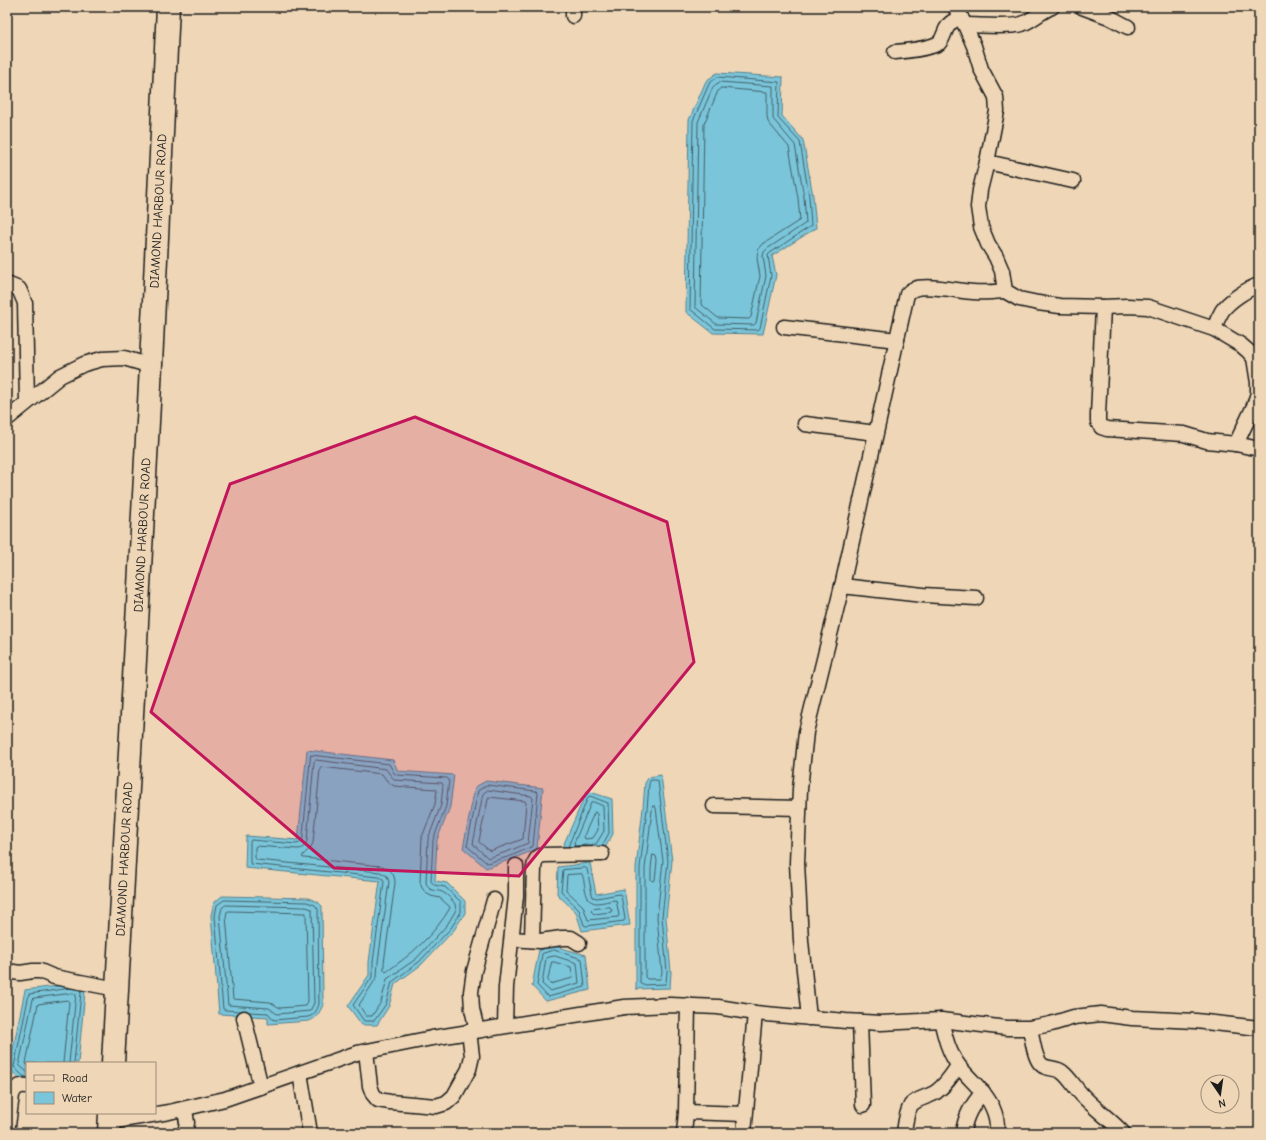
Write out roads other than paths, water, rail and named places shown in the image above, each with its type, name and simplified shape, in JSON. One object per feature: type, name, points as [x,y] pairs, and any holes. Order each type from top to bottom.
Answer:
[{"type":"highway","name":"DIAMOND HARBOUR ROAD","points":[[113,1062],[151,366],[168,7]]},
{"type":"street","points":[[895,52],[930,46],[939,42],[943,38],[947,26],[960,16],[1011,25],[1022,24],[1052,7]]},
{"type":"street","points":[[1082,7],[1109,17],[1128,27]]},
{"type":"street","points":[[960,16],[974,46],[981,69],[996,97],[998,111],[980,190],[978,207],[981,227],[1002,271],[1005,291]]},
{"type":"street","points":[[987,162],[1073,181]]},
{"type":"street","points":[[7,284],[19,289],[25,303],[27,402]]},
{"type":"street","points":[[1214,329],[1221,312],[1228,304],[1259,285]]},
{"type":"street","points":[[809,1018],[801,941],[798,870],[800,790],[806,732],[842,586],[907,294],[913,289],[921,287],[991,293],[1005,291],[1019,299],[1060,306],[1148,307],[1214,329],[1248,351],[1254,358],[1256,367],[1258,393],[1254,406],[1236,444]]},
{"type":"street","points":[[1103,307],[1098,415],[1098,422],[1101,427],[1107,429],[1184,434],[1207,441],[1236,444],[1259,449]]},
{"type":"street","points":[[784,327],[897,340]]},
{"type":"street","points":[[7,419],[60,376],[84,364],[102,359],[124,358],[151,366]]},
{"type":"street","points":[[805,424],[876,433]]},
{"type":"street","points":[[842,586],[922,595],[976,598]]},
{"type":"street","points":[[714,806],[799,808]]},
{"type":"street","points":[[532,940],[534,868],[535,861],[538,856],[602,854]]},
{"type":"street","points":[[504,1025],[506,987],[516,896],[516,866]]},
{"type":"street","points":[[366,1052],[370,1086],[373,1094],[378,1100],[436,1106],[446,1103],[454,1096],[469,1069],[472,1056],[473,1031],[471,992],[474,971],[494,900]]},
{"type":"street","points":[[512,939],[540,941],[571,938],[579,943]]},
{"type":"street","points":[[7,971],[20,973],[40,971],[54,976],[117,989]]},
{"type":"street","points":[[110,1123],[185,1109],[225,1099],[357,1053],[504,1025],[624,1007],[670,1005],[718,1007],[754,1013],[860,1022],[881,1023],[941,1020],[1007,1028],[1030,1028],[1051,1024],[1074,1017],[1101,1014],[1132,1018],[1196,1021],[1259,1028]]},
{"type":"street","points":[[684,1133],[686,1112],[688,1006]]},
{"type":"street","points":[[744,1133],[754,1013]]},
{"type":"street","points":[[244,1018],[261,1087]]},
{"type":"street","points":[[941,1020],[950,1052],[958,1066],[983,1092],[990,1102],[996,1117],[998,1133]]},
{"type":"street","points":[[860,1022],[863,1105]]},
{"type":"street","points":[[1030,1028],[1040,1065],[1062,1072],[1080,1094],[1123,1133]]},
{"type":"street","points":[[904,1133],[907,1115],[911,1105],[944,1086],[958,1066]]},
{"type":"street","points":[[300,1073],[310,1133]]},
{"type":"street","points":[[7,1133],[14,1089],[17,1086],[26,1086]]},
{"type":"street","points":[[963,1133],[968,1112],[983,1092]]},
{"type":"street","points":[[185,1109],[187,1123],[185,1133]]},
{"type":"street","points":[[686,1112],[746,1114]]},
{"type":"water","points":[[717,73],[783,77],[782,116],[803,140],[813,196],[816,228],[772,256],[776,275],[763,334],[713,333],[686,312],[689,120],[706,81]]},
{"type":"water","points":[[307,750],[393,760],[398,771],[454,775],[450,807],[437,840],[435,881],[447,883],[465,901],[465,913],[454,930],[421,965],[395,984],[389,1006],[377,1025],[362,1025],[348,1006],[369,975],[369,962],[380,881],[245,868],[246,836],[298,840]]},
{"type":"water","points":[[661,775],[672,861],[666,918],[671,972],[670,988],[636,989],[636,868],[645,783],[649,777]]},
{"type":"water","points":[[486,781],[543,788],[537,849],[486,868],[463,848],[475,787]]},
{"type":"water","points":[[587,791],[612,799],[613,834],[602,853],[568,855],[563,846]]},
{"type":"water","points":[[590,863],[596,894],[624,889],[630,925],[582,931],[576,912],[557,894],[558,867]]},
{"type":"water","points":[[222,896],[308,898],[318,902],[322,906],[323,1005],[316,1017],[309,1021],[268,1024],[268,1017],[219,1014],[211,915],[214,903]]},
{"type":"water","points":[[554,946],[586,955],[590,990],[546,1001],[532,986],[539,950]]},
{"type":"water","points":[[74,984],[82,986],[85,992],[78,1062],[26,1062],[26,1081],[21,1080],[9,1069],[25,990]]}]
